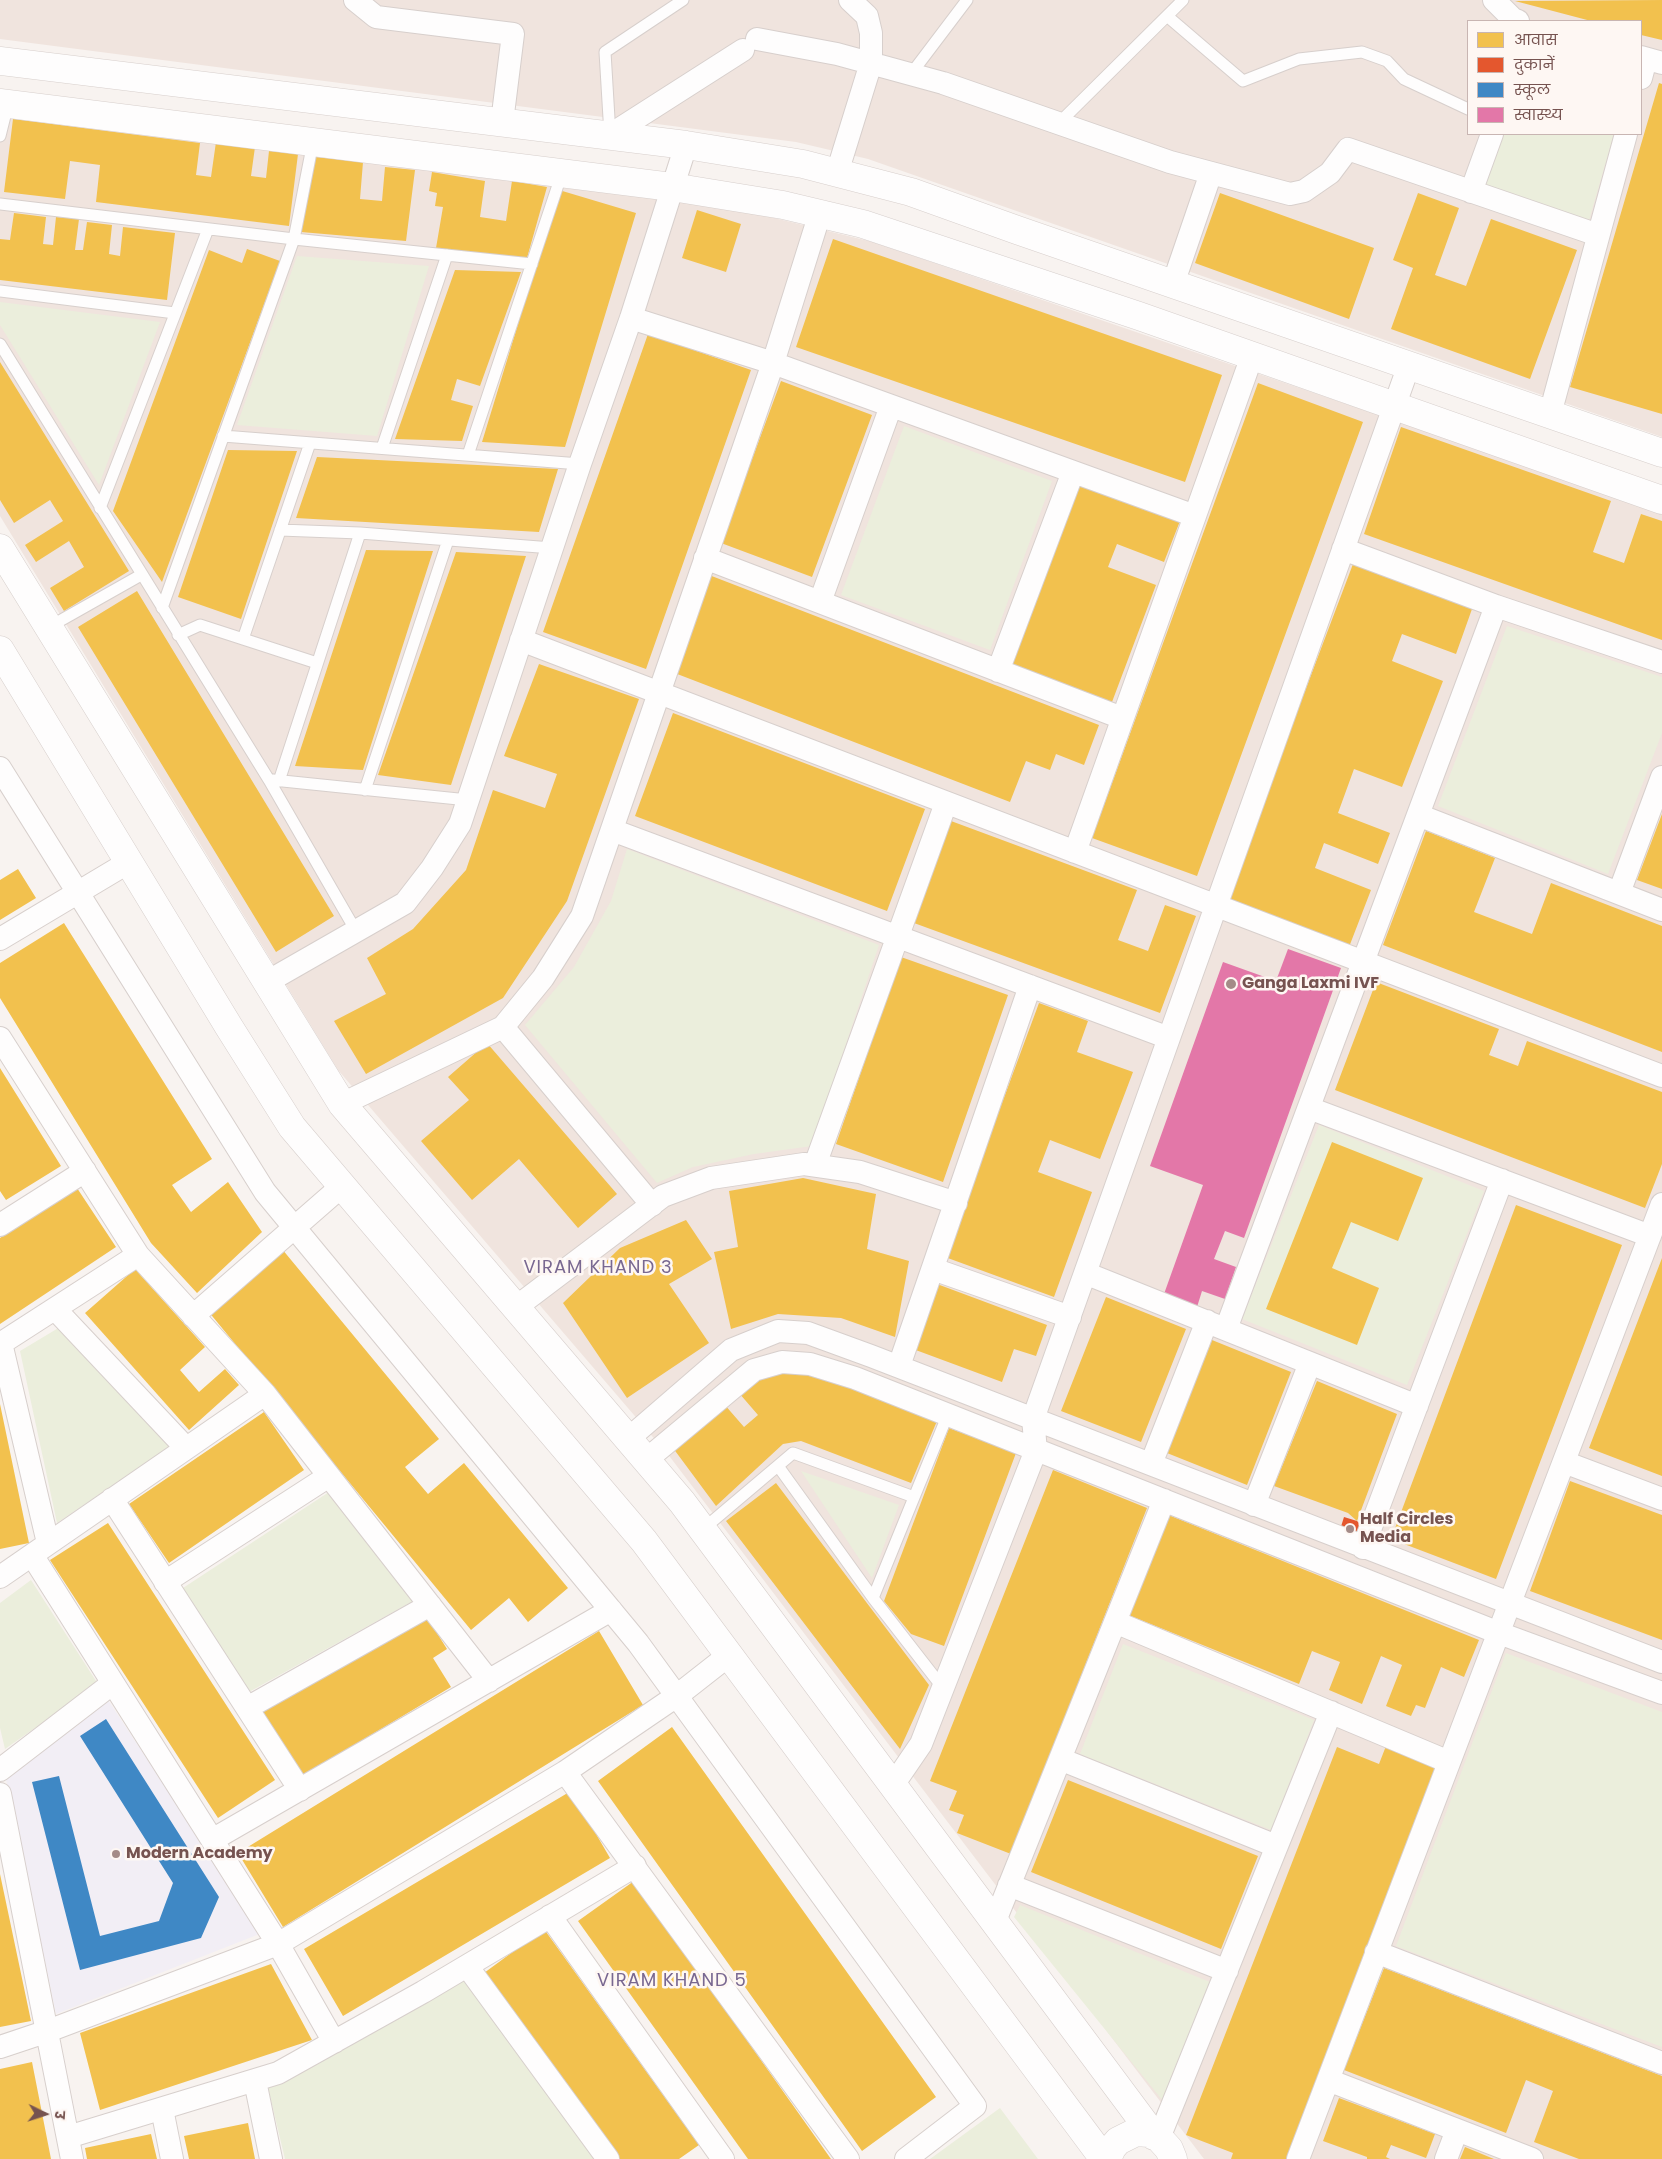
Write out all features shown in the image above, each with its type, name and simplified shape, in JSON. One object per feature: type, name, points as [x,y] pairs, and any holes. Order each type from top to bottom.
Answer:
[{"type":"street","points":[[355,0],[376,18],[513,34],[502,122]]},
{"type":"street","points":[[837,173],[871,63],[871,33],[867,16],[850,0]]},
{"type":"street","points":[[1494,0],[1515,20]]},
{"type":"street","points":[[610,135],[750,44],[837,54],[943,82],[1170,162],[1290,194],[1304,191],[1330,173],[1348,149],[1598,236]]},
{"type":"street","points":[[0,61],[610,135],[803,164],[911,192],[1662,452]]},
{"type":"street","points":[[4,104],[672,187],[820,213],[863,224],[1252,356],[1662,500]]},
{"type":"street","points":[[1471,192],[1492,135]]},
{"type":"street","points":[[1550,414],[1626,135]]},
{"type":"street","points":[[267,982],[405,903],[432,868],[460,824],[580,464],[631,318],[686,145]]},
{"type":"street","points":[[1173,284],[1210,173]]},
{"type":"street","points":[[342,1104],[503,1027],[543,978],[582,916],[773,364],[820,213]]},
{"type":"street","points":[[631,318],[773,364],[1195,516]]},
{"type":"street","points":[[1075,852],[1252,356]]},
{"type":"street","points":[[893,1785],[921,1744],[1036,1450],[1033,1419],[1409,365]]},
{"type":"street","points":[[820,602],[891,406]]},
{"type":"street","points":[[998,670],[1073,472]]},
{"type":"street","points":[[0,548],[342,1104],[646,1460],[702,1530],[1162,2144]]},
{"type":"street","points":[[1343,549],[1496,606],[1662,662]]},
{"type":"street","points":[[705,558],[1122,718]]},
{"type":"street","points":[[1151,1464],[1217,1325],[1309,1108],[1496,606]]},
{"type":"street","points":[[521,640],[1662,1076]]},
{"type":"street","points":[[0,650],[229,1027],[292,1127],[644,1541],[1106,2159],[1112,2148],[1123,2137],[1136,2132],[1162,2144]]},
{"type":"street","points":[[0,768],[265,1192],[611,1610],[678,1695],[976,2106],[906,2159]]},
{"type":"street","points":[[1619,893],[1662,777]]},
{"type":"street","points":[[815,1165],[946,803]]},
{"type":"street","points":[[1418,815],[1662,910]]},
{"type":"street","points":[[612,830],[1169,1038]]},
{"type":"street","points":[[0,939],[129,862]]},
{"type":"street","points":[[899,1366],[1030,986]]},
{"type":"street","points":[[503,1027],[652,1205]]},
{"type":"street","points":[[0,1038],[138,1255],[265,1394],[489,1681]]},
{"type":"street","points":[[1309,1108],[1650,1236]]},
{"type":"street","points":[[516,1308],[663,1196],[711,1178],[804,1164],[815,1165],[860,1172],[956,1203]]},
{"type":"street","points":[[2,1220],[85,1171]]},
{"type":"street","points":[[1363,1548],[1502,1180]]},
{"type":"street","points":[[193,1316],[342,1186]]},
{"type":"street","points":[[1298,2159],[1662,1204]]},
{"type":"street","points":[[138,1255],[1,1344],[40,1549],[113,1683],[278,1944],[334,2042]]},
{"type":"street","points":[[933,1269],[1070,1317]]},
{"type":"street","points":[[1085,1273],[1417,1406]]},
{"type":"street","points":[[55,1308],[186,1448]]},
{"type":"street","points":[[628,1440],[731,1350],[778,1330],[808,1333],[899,1366],[1363,1548],[1662,1662]]},
{"type":"street","points":[[646,1460],[754,1370],[782,1362],[810,1364],[846,1375],[948,1414],[1498,1632],[1662,1693]]},
{"type":"street","points":[[1254,1505],[1310,1363]]},
{"type":"street","points":[[0,1577],[265,1394]]},
{"type":"street","points":[[1564,1462],[1662,1499]]},
{"type":"street","points":[[165,1582],[329,1476]]},
{"type":"street","points":[[112,1500],[300,1790]]},
{"type":"street","points":[[995,1922],[1164,1500]]},
{"type":"street","points":[[246,1708],[430,1605]]},
{"type":"street","points":[[212,1840],[611,1610]]},
{"type":"street","points":[[1115,1622],[1449,1762]]},
{"type":"street","points":[[0,2047],[48,2031],[278,1944],[565,1772],[678,1695],[729,1655]]},
{"type":"street","points":[[0,1770],[113,1683]]},
{"type":"street","points":[[1162,2144],[1227,1971],[1331,1712]]},
{"type":"street","points":[[1060,1759],[1276,1846]]},
{"type":"street","points":[[565,1772],[848,2159]]},
{"type":"street","points":[[0,1794],[72,2159]]},
{"type":"street","points":[[68,2137],[278,2073],[467,1966],[635,1866]]},
{"type":"street","points":[[1009,1885],[1227,1971]]},
{"type":"street","points":[[550,1916],[723,2159]]},
{"type":"street","points":[[1376,1952],[1662,2063]]},
{"type":"street","points":[[467,1966],[608,2159]]},
{"type":"street","points":[[1328,2080],[1532,2159]]},
{"type":"street","points":[[255,2081],[271,2159]]},
{"type":"street","points":[[162,2109],[172,2159]]},
{"type":"street","points":[[1446,2159],[1457,2130]]},
{"type":"lane","points":[[610,135],[605,52],[683,0]]},
{"type":"lane","points":[[911,74],[966,0]]},
{"type":"lane","points":[[1059,123],[1183,0]]},
{"type":"lane","points":[[1167,16],[1243,81],[1299,60],[1362,52],[1387,61],[1404,79],[1467,109]]},
{"type":"lane","points":[[0,136],[4,104]]},
{"type":"lane","points":[[162,608],[294,240],[313,142]]},
{"type":"lane","points":[[468,455],[562,173]]},
{"type":"lane","points":[[0,204],[294,240],[532,264]]},
{"type":"lane","points":[[100,508],[208,229]]},
{"type":"lane","points":[[382,448],[447,255]]},
{"type":"lane","points":[[0,291],[175,313]]},
{"type":"lane","points":[[0,344],[178,635],[274,780],[356,931]]},
{"type":"lane","points":[[223,436],[580,464]]},
{"type":"lane","points":[[243,639],[310,443]]},
{"type":"lane","points":[[280,530],[360,533],[552,548]]},
{"type":"lane","points":[[274,780],[318,663],[360,533]]},
{"type":"lane","points":[[365,790],[448,540]]},
{"type":"lane","points":[[49,627],[141,575]]},
{"type":"lane","points":[[178,635],[200,625],[318,663]]},
{"type":"lane","points":[[274,780],[468,800]]},
{"type":"lane","points":[[873,1598],[948,1414]]},
{"type":"lane","points":[[702,1530],[794,1453],[914,1497]]},
{"type":"lane","points":[[778,1466],[873,1598],[943,1688]]},
{"type":"shaded area","points":[[0,0],[1662,0],[1662,437],[868,159],[796,142],[0,39]]},
{"type":"shaded area","points":[[0,113],[729,207],[873,242],[1662,512],[1662,2159],[1204,2159],[670,1457],[338,1070],[0,516]]},
{"type":"shaded area","name":"Modern Academy","points":[[108,1700],[262,1933],[56,2014],[5,1775]]},
{"type":"green space","points":[[1501,135],[1614,135],[1588,224],[1484,185]]},
{"type":"green space","points":[[297,256],[429,266],[377,436],[237,425]]},
{"type":"green space","points":[[0,302],[160,322],[99,485],[0,325]]},
{"type":"green space","points":[[904,426],[1052,481],[990,650],[841,595]]},
{"type":"green space","points":[[1507,626],[1662,677],[1662,733],[1608,874],[1438,806]]},
{"type":"green space","points":[[627,849],[879,945],[812,1146],[754,1154],[693,1167],[657,1183],[525,1025],[574,967],[611,901]]},
{"type":"green space","points":[[1319,1125],[1484,1191],[1407,1385],[1242,1319]]},
{"type":"green space","points":[[60,1327],[170,1447],[57,1523],[20,1351]]},
{"type":"green space","points":[[801,1471],[899,1505],[872,1578]]},
{"type":"green space","points":[[329,1492],[413,1601],[249,1692],[183,1588]]},
{"type":"green space","points":[[31,1580],[98,1684],[5,1749],[0,1728],[0,1603]]},
{"type":"green space","points":[[1123,1644],[1314,1720],[1271,1830],[1080,1754]]},
{"type":"green space","points":[[1506,1653],[1662,1712],[1662,2047],[1396,1946]]},
{"type":"green space","points":[[1020,1905],[1210,1982],[1163,2101],[1014,1917]]},
{"type":"green space","points":[[472,1972],[602,2159],[285,2159],[268,2088]]},
{"type":"green space","points":[[1000,2108],[1038,2159],[930,2159]]},
{"type":"building: आवास","points":[[1662,0],[1662,40],[1642,35],[1642,20],[1587,20],[1515,1]]},
{"type":"building: आवास","points":[[1659,83],[1662,84],[1662,414],[1570,387]]},
{"type":"building: आवास","points":[[13,119],[200,143],[196,175],[211,177],[216,142],[255,147],[251,176],[266,178],[269,151],[298,154],[289,226],[96,202],[100,165],[70,161],[65,199],[4,192]]},
{"type":"building: आवास","points":[[315,157],[363,162],[360,199],[382,201],[385,167],[415,170],[406,241],[301,232]]},
{"type":"building: आवास","points":[[432,172],[485,181],[480,217],[506,221],[512,181],[547,187],[527,258],[436,248],[443,207],[435,206],[437,193],[429,191]]},
{"type":"building: आवास","points":[[559,190],[636,213],[565,447],[482,442]]},
{"type":"building: आवास","points":[[1220,193],[1374,248],[1349,319],[1195,263]]},
{"type":"building: आवास","points":[[1418,193],[1459,208],[1435,275],[1466,286],[1491,219],[1577,250],[1530,379],[1391,329],[1413,268],[1393,260]]},
{"type":"building: आवास","points":[[697,210],[741,224],[726,272],[682,258]]},
{"type":"building: आवास","points":[[14,213],[46,217],[43,244],[53,245],[56,217],[79,219],[75,250],[83,250],[87,222],[112,225],[109,254],[120,256],[123,227],[175,233],[167,300],[0,280],[0,239],[10,240]]},
{"type":"building: आवास","points":[[833,239],[1222,375],[1185,482],[796,347]]},
{"type":"building: आवास","points":[[247,249],[280,261],[162,582],[113,511],[209,250],[242,263]]},
{"type":"building: आवास","points":[[455,270],[521,272],[480,386],[457,379],[451,400],[473,406],[462,441],[395,439]]},
{"type":"building: आवास","points":[[648,334],[751,370],[646,669],[543,632]]},
{"type":"building: आवास","points":[[0,362],[129,571],[64,611],[50,588],[84,567],[69,541],[36,562],[25,545],[63,521],[50,500],[14,523],[0,500]]},
{"type":"building: आवास","points":[[781,381],[872,415],[812,577],[721,543]]},
{"type":"building: आवास","points":[[1258,383],[1363,422],[1197,876],[1092,838]]},
{"type":"building: आवास","points":[[1401,427],[1611,501],[1593,552],[1624,563],[1641,514],[1662,521],[1662,640],[1364,534]]},
{"type":"building: आवास","points":[[228,450],[297,451],[241,619],[178,597]]},
{"type":"building: आवास","points":[[317,457],[558,469],[539,532],[296,518]]},
{"type":"building: आवास","points":[[1081,483],[1180,521],[1164,562],[1117,544],[1108,567],[1156,585],[1112,702],[1012,664]]},
{"type":"building: आवास","points":[[366,550],[433,551],[363,770],[295,766]]},
{"type":"building: आवास","points":[[456,552],[526,556],[451,785],[378,775]]},
{"type":"building: आवास","points":[[1353,564],[1472,609],[1456,654],[1402,634],[1392,661],[1443,681],[1402,787],[1354,769],[1338,813],[1390,833],[1378,864],[1324,843],[1315,868],[1371,890],[1349,947],[1226,900]]},
{"type":"building: आवास","points":[[709,575],[1099,725],[1084,765],[1056,754],[1050,770],[1026,761],[1010,802],[672,672]]},
{"type":"building: आवास","points":[[137,591],[334,916],[276,952],[78,627]]},
{"type":"building: आवास","points":[[539,664],[639,699],[567,901],[503,998],[366,1074],[334,1021],[386,994],[367,958],[413,929],[466,870],[493,790],[545,808],[557,774],[504,756]]},
{"type":"building: आवास","points":[[673,713],[925,809],[887,911],[635,816]]},
{"type":"building: आवास","points":[[1662,814],[1662,889],[1637,880]]},
{"type":"building: आवास","points":[[951,821],[1137,890],[1118,940],[1148,951],[1165,905],[1196,916],[1160,1013],[914,923]]},
{"type":"building: आवास","points":[[1426,831],[1495,858],[1474,912],[1532,934],[1551,883],[1662,926],[1662,1052],[1383,945]]},
{"type":"building: आवास","points":[[18,869],[36,898],[0,920],[0,880]]},
{"type":"building: आवास","points":[[64,923],[212,1159],[172,1185],[191,1212],[228,1182],[262,1232],[197,1293],[151,1243],[0,998],[0,963]]},
{"type":"building: आवास","points":[[901,957],[1008,995],[943,1182],[836,1144]]},
{"type":"building: आवास","points":[[1376,982],[1499,1029],[1489,1055],[1518,1066],[1527,1041],[1662,1092],[1662,1164],[1645,1208],[1335,1090]]},
{"type":"building: आवास","points":[[1039,1003],[1088,1021],[1077,1052],[1133,1072],[1100,1159],[1050,1140],[1038,1172],[1092,1192],[1054,1297],[945,1257]]},
{"type":"building: आवास","points":[[487,1043],[617,1194],[578,1228],[519,1159],[472,1200],[421,1141],[469,1100],[448,1077]]},
{"type":"building: आवास","points":[[0,1068],[61,1166],[6,1200],[0,1191]]},
{"type":"building: आवास","points":[[1332,1142],[1423,1178],[1398,1241],[1351,1222],[1332,1268],[1379,1288],[1357,1345],[1266,1309]]},
{"type":"building: आवास","points":[[803,1178],[876,1194],[867,1249],[909,1261],[895,1337],[841,1318],[778,1314],[731,1329],[714,1252],[738,1247],[729,1191]]},
{"type":"building: आवास","points":[[77,1188],[116,1247],[0,1324],[0,1238]]},
{"type":"building: आवास","points":[[1516,1205],[1622,1245],[1496,1579],[1391,1539]]},
{"type":"building: आवास","points":[[686,1220],[712,1259],[669,1284],[709,1343],[627,1398],[563,1303],[620,1248]]},
{"type":"building: आवास","points":[[282,1249],[439,1439],[405,1467],[428,1494],[464,1463],[568,1588],[528,1622],[509,1598],[471,1630],[208,1311]]},
{"type":"building: आवास","points":[[1662,1258],[1662,1476],[1589,1448]]},
{"type":"building: आवास","points":[[135,1269],[205,1347],[180,1370],[199,1392],[225,1369],[239,1385],[189,1430],[85,1313]]},
{"type":"building: आवास","points":[[937,1284],[1047,1325],[1036,1356],[1014,1349],[1002,1382],[913,1349]]},
{"type":"building: आवास","points":[[1106,1297],[1186,1329],[1141,1442],[1061,1411]]},
{"type":"building: आवास","points":[[1212,1340],[1291,1372],[1247,1485],[1167,1453]]},
{"type":"building: आवास","points":[[788,1370],[821,1374],[937,1421],[911,1483],[801,1441],[783,1444],[716,1506],[673,1448],[724,1404],[744,1427],[758,1415],[739,1393],[759,1378]]},
{"type":"building: आवास","points":[[1317,1381],[1397,1414],[1357,1521],[1348,1513],[1274,1486]]},
{"type":"building: आवास","points":[[0,1404],[29,1543],[0,1549]]},
{"type":"building: आवास","points":[[264,1412],[304,1470],[169,1563],[129,1504]]},
{"type":"building: आवास","points":[[949,1428],[1016,1453],[944,1646],[911,1634],[884,1601]]},
{"type":"building: आवास","points":[[1053,1470],[1147,1508],[1011,1854],[957,1833],[964,1815],[949,1810],[957,1791],[930,1781]]},
{"type":"building: आवास","points":[[1570,1481],[1662,1515],[1662,1640],[1530,1591]]},
{"type":"building: आवास","points":[[776,1483],[929,1685],[900,1749],[726,1521]]},
{"type":"building: आवास","points":[[1166,1514],[1479,1640],[1464,1677],[1441,1667],[1425,1708],[1416,1705],[1411,1716],[1386,1706],[1402,1665],[1381,1656],[1362,1704],[1329,1690],[1340,1662],[1312,1651],[1299,1684],[1126,1614]]},
{"type":"building: आवास","points":[[108,1523],[275,1780],[218,1818],[50,1560]]},
{"type":"building: आवास","points":[[425,1614],[447,1649],[433,1658],[451,1687],[301,1777],[262,1712]]},
{"type":"building: आवास","points":[[599,1631],[643,1705],[283,1927],[238,1853]]},
{"type":"building: आवास","points":[[672,1727],[936,2097],[862,2151],[598,1781]]},
{"type":"building: आवास","points":[[1386,1746],[1441,1768],[1288,2159],[1231,2159],[1233,2153],[1186,2135],[1337,1747],[1379,1764]]},
{"type":"building: आवास","points":[[1068,1780],[1258,1856],[1221,1949],[1031,1872]]},
{"type":"building: आवास","points":[[571,1791],[610,1858],[343,2016],[304,1949]]},
{"type":"building: आवास","points":[[0,1874],[31,2021],[0,2027]]},
{"type":"building: आवास","points":[[634,1881],[831,2159],[748,2159],[578,1921]]},
{"type":"building: आवास","points":[[544,1929],[699,2145],[679,2159],[617,2159],[484,1973]]},
{"type":"building: आवास","points":[[271,1964],[312,2040],[100,2110],[80,2033]]},
{"type":"building: आवास","points":[[1384,1968],[1662,2076],[1662,2159],[1579,2159],[1534,2142],[1553,2091],[1526,2080],[1506,2133],[1344,2070]]},
{"type":"building: आवास","points":[[32,2062],[51,2159],[0,2159],[0,2069]]},
{"type":"building: आवास","points":[[1339,2098],[1435,2134],[1426,2158],[1391,2145],[1386,2157],[1390,2159],[1367,2159],[1367,2157],[1323,2141]]},
{"type":"building: आवास","points":[[248,2123],[255,2159],[189,2159],[184,2136]]},
{"type":"building: आवास","points":[[151,2134],[157,2159],[87,2159],[85,2148]]},
{"type":"building: आवास","points":[[1465,2147],[1494,2159],[1460,2159]]},
{"type":"building: दुकानें","name":"Half Circles Media","points":[[1344,1517],[1357,1521],[1362,1526],[1356,1540],[1339,1533]]},
{"type":"building: स्कूल","points":[[106,1719],[219,1897],[201,1938],[80,1970],[32,1782],[59,1776],[100,1936],[159,1921],[173,1883],[80,1736]]},
{"type":"building: स्वास्थ्य","points":[[1288,949],[1341,968],[1244,1238],[1225,1231],[1214,1259],[1236,1267],[1225,1299],[1202,1291],[1197,1307],[1164,1294],[1203,1185],[1150,1166],[1223,962],[1276,981]]},
{"type":"place","name":"Ganga Laxmi IVF","points":[[1231,984]]},
{"type":"place","name":"Half Circles Media","points":[[1350,1529]]},
{"type":"place","name":"Modern Academy","points":[[116,1854]]},
{"type":"district","name":"VIRAM KHAND 3","points":[[598,1268]]},
{"type":"district","name":"VIRAM KHAND 5","points":[[672,1981]]}]
